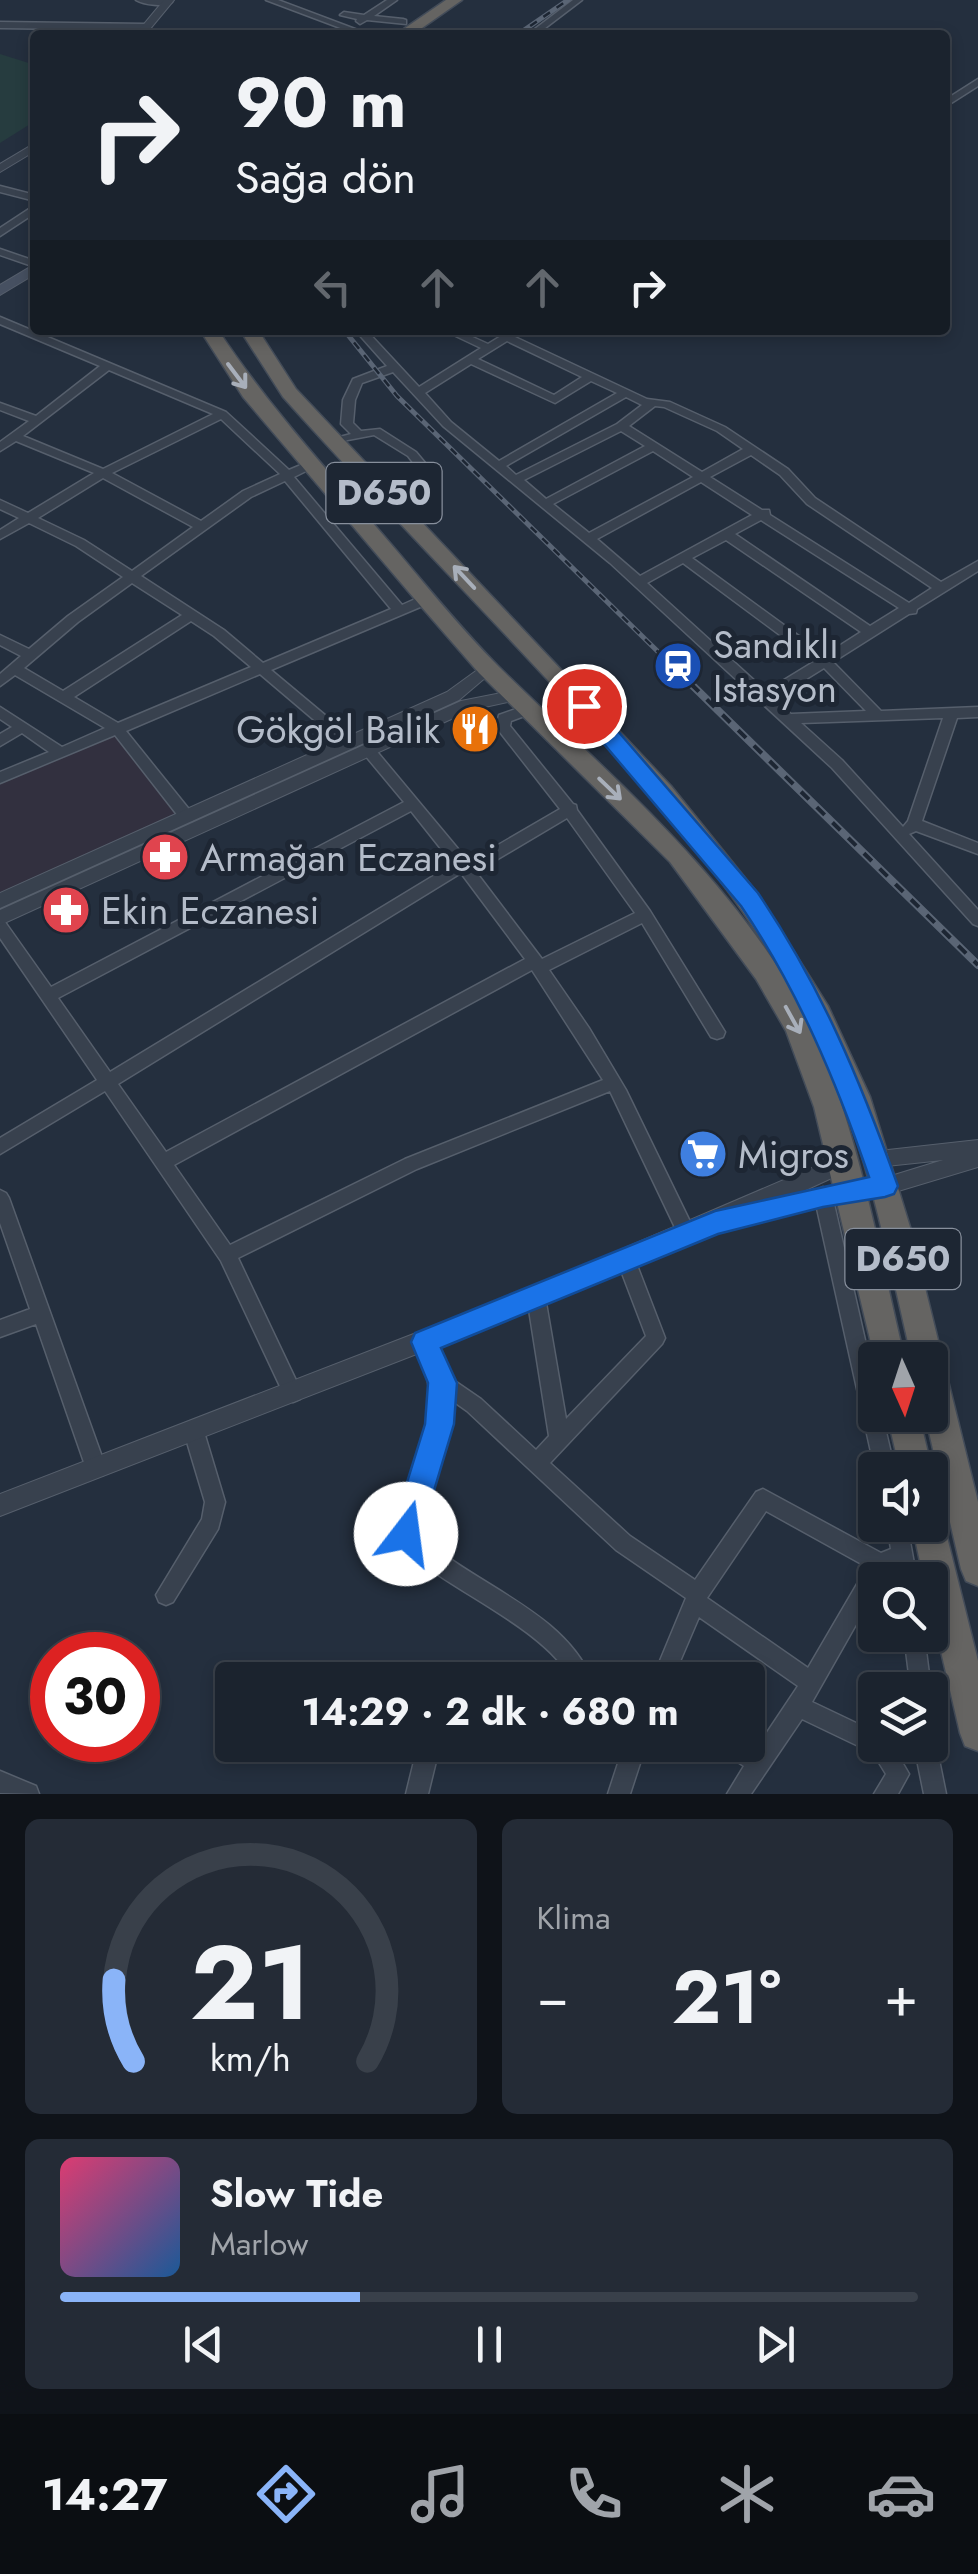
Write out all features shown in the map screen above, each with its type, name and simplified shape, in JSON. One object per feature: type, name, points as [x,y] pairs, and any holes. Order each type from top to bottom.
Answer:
[{"type":"highway","points":[[403,28],[436,0]]},
{"type":"highway","points":[[403,28],[455,0]]},
{"type":"highway","name":"D650","points":[[212,335],[229,366],[487,668],[679,856],[742,937],[798,1028],[828,1107],[838,1184],[885,1342]]},
{"type":"highway","name":"D650","points":[[252,335],[275,378],[560,678],[690,828],[772,934],[834,1047],[881,1172],[923,1342]]},
{"type":"highway","points":[[487,668],[498,655],[531,648]]},
{"type":"highway","points":[[523,702],[550,689],[560,678]]},
{"type":"highway","points":[[838,1184],[881,1172]]},
{"type":"highway","points":[[945,1432],[978,1569]]},
{"type":"highway","points":[[932,1542],[978,1733]]},
{"type":"main road","points":[[0,291],[30,270]]},
{"type":"main road","points":[[0,301],[30,281]]},
{"type":"street","points":[[140,0],[168,1]]},
{"type":"street","points":[[270,0],[356,30]]},
{"type":"street","points":[[359,30],[363,19],[393,0]]},
{"type":"street","points":[[538,30],[578,0]]},
{"type":"street","points":[[144,30],[168,1]]},
{"type":"street","points":[[305,10],[403,28]]},
{"type":"street","points":[[0,25],[119,30]]},
{"type":"street","points":[[950,101],[978,82]]},
{"type":"street","points":[[0,169],[30,149]]},
{"type":"street","points":[[0,189],[30,197]]},
{"type":"street","points":[[0,233],[30,212]]},
{"type":"street","points":[[0,252],[30,264]]},
{"type":"street","points":[[0,320],[30,333]]},
{"type":"street","points":[[35,335],[222,414],[286,474],[400,610]]},
{"type":"street","points":[[364,335],[416,392],[498,466],[640,582],[909,829],[978,920]]},
{"type":"street","points":[[459,335],[489,348]]},
{"type":"street","points":[[416,392],[508,335]]},
{"type":"street","points":[[515,335],[626,393],[692,414],[784,472],[810,501],[942,589]]},
{"type":"street","points":[[471,360],[555,400],[589,376]]},
{"type":"street","points":[[5,443],[108,366]]},
{"type":"street","points":[[357,433],[347,424],[349,400],[358,381],[393,368]]},
{"type":"street","points":[[498,466],[596,414],[626,393]]},
{"type":"street","points":[[515,480],[621,426],[652,402]]},
{"type":"street","points":[[0,406],[37,420]]},
{"type":"street","points":[[0,535],[103,474],[222,414]]},
{"type":"street","points":[[621,426],[911,610]]},
{"type":"street","points":[[336,441],[376,431],[412,454],[433,482],[399,494]]},
{"type":"street","points":[[5,443],[103,474],[203,527]]},
{"type":"street","points":[[545,504],[654,446]]},
{"type":"street","points":[[588,539],[749,451]]},
{"type":"street","points":[[0,681],[28,654],[247,494],[312,464]]},
{"type":"street","points":[[0,504],[80,542],[192,614],[351,744]]},
{"type":"street","points":[[640,582],[765,514]]},
{"type":"street","points":[[726,534],[871,633]]},
{"type":"street","points":[[683,558],[828,662],[878,716]]},
{"type":"street","points":[[767,698],[978,565]]},
{"type":"street","points":[[0,778],[428,599]]},
{"type":"street","points":[[63,698],[192,614]]},
{"type":"street","points":[[0,639],[28,654]]},
{"type":"street","points":[[13,668],[117,729],[187,817]]},
{"type":"street","points":[[0,901],[453,696],[487,668]]},
{"type":"street","points":[[0,918],[467,705],[523,702]]},
{"type":"street","points":[[523,702],[504,718],[503,727],[571,809],[645,915],[717,1032]]},
{"type":"street","points":[[0,712],[61,753]]},
{"type":"street","points":[[790,719],[978,712]]},
{"type":"street","points":[[909,829],[951,714]]},
{"type":"street","points":[[0,741],[22,727]]},
{"type":"street","points":[[369,751],[465,867],[537,965],[614,1083],[687,1234]]},
{"type":"street","points":[[48,996],[413,804]]},
{"type":"street","points":[[0,1147],[465,867],[571,809]]},
{"type":"street","points":[[909,829],[978,849]]},
{"type":"street","points":[[162,1162],[537,965],[645,915]]},
{"type":"street","points":[[0,926],[227,1256],[293,1393]]},
{"type":"street","points":[[227,1256],[412,1164],[614,1083]]},
{"type":"street","points":[[881,1172],[978,1148]]},
{"type":"street","points":[[881,1172],[978,1158]]},
{"type":"street","points":[[715,1223],[838,1184]]},
{"type":"street","points":[[0,1504],[425,1342],[715,1223],[838,1184]]},
{"type":"street","points":[[838,1184],[883,1452]]},
{"type":"street","points":[[0,1198],[96,1468]]},
{"type":"street","points":[[536,1464],[656,1338],[626,1260]]},
{"type":"street","points":[[536,1297],[559,1436]]},
{"type":"street","points":[[0,1330],[41,1313]]},
{"type":"street","points":[[425,1342],[442,1383],[439,1424],[406,1534],[459,1578],[575,1662]]},
{"type":"street","points":[[442,1383],[474,1405],[623,1543],[810,1682]]},
{"type":"street","points":[[166,1595],[210,1522],[215,1502],[194,1432]]},
{"type":"street","points":[[669,1662],[696,1598],[763,1499],[880,1562],[904,1554]]},
{"type":"street","points":[[901,1542],[905,1562]]},
{"type":"street","points":[[738,1794],[798,1706],[858,1600]]},
{"type":"street","points":[[798,1706],[858,1735]]},
{"type":"street","points":[[417,1794],[425,1762]]},
{"type":"street","points":[[619,1794],[630,1762]]},
{"type":"street","points":[[886,1794],[898,1774],[890,1762]]},
{"type":"street","points":[[928,1762],[935,1794]]},
{"type":"street","points":[[0,1782],[28,1794]]},
{"type":"shaded area","points":[[117,729],[187,817],[0,901],[0,780]]},
{"type":"green space","points":[[0,54],[30,63],[30,124],[0,143]]},
{"type":"railway","points":[[524,30],[568,0]]},
{"type":"railway","points":[[348,335],[397,396],[693,686]]},
{"type":"railway","points":[[691,684],[978,965]]},
{"type":"place","name":"Sandıklı Istasyon","points":[[678,666]]},
{"type":"place","name":"Gökgöl Balik","points":[[475,729]]},
{"type":"place","name":"Armağan Eczanesi","points":[[165,857]]},
{"type":"place","name":"Ekin Eczanesi","points":[[66,910]]},
{"type":"place","name":"Migros","points":[[703,1154]]},
{"type":"route","points":[[406,1534],[439,1424],[442,1383],[425,1342],[715,1223],[823,1195],[885,1186],[842,1063],[820,1015],[772,934],[750,900],[584,706]]}]
